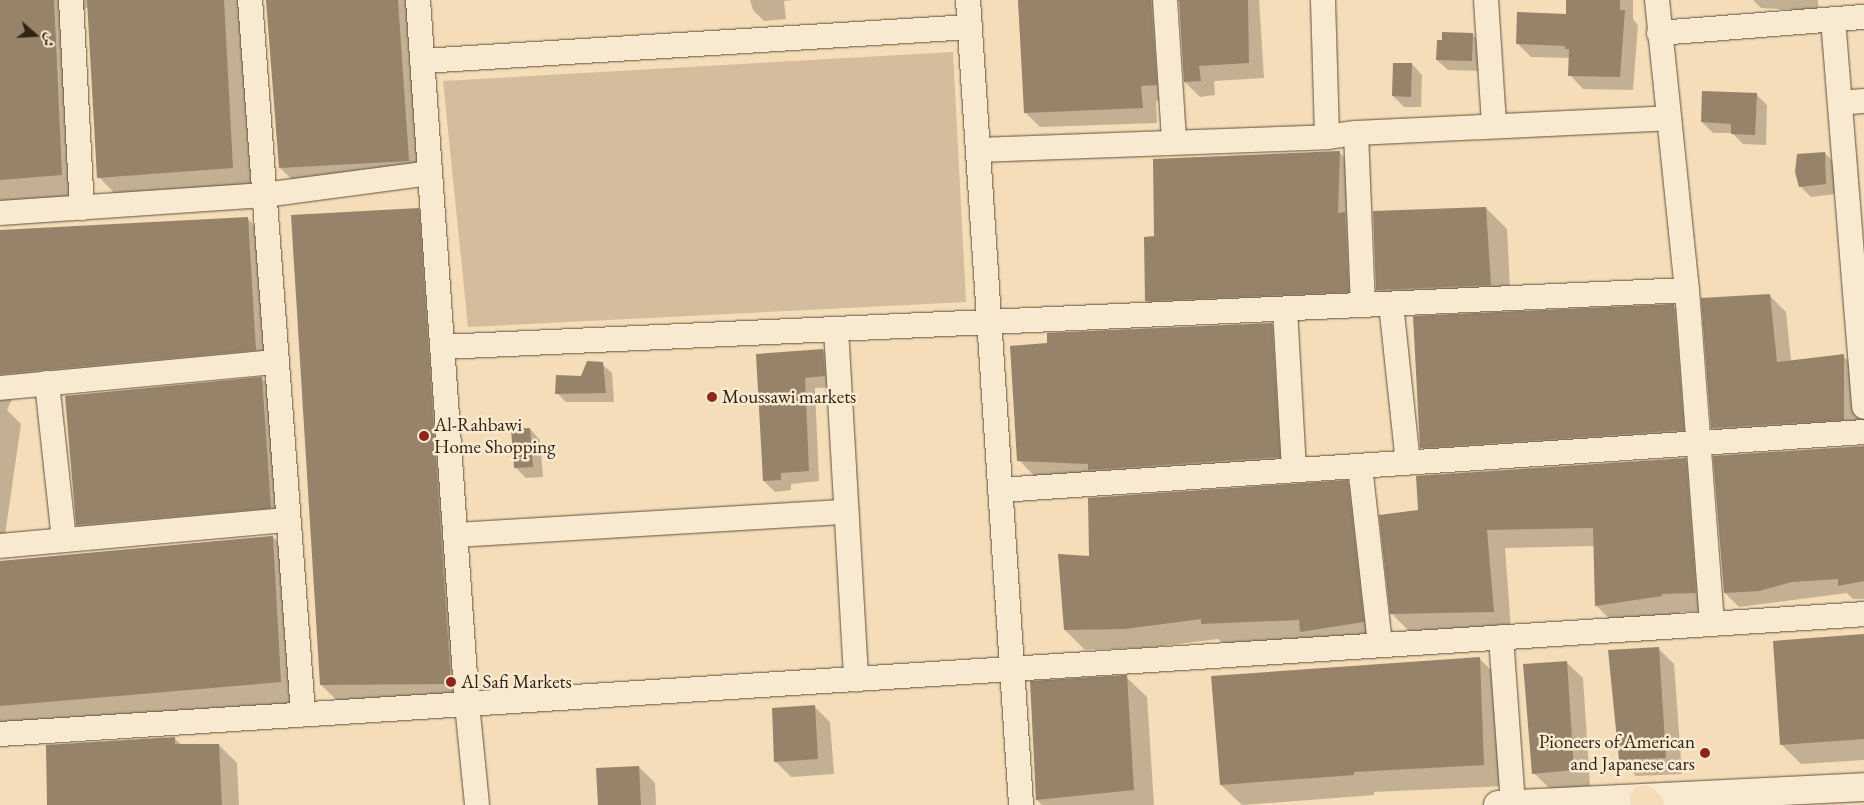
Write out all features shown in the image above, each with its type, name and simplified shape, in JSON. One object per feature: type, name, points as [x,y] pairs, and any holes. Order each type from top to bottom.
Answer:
[{"type":"street","points":[[71,0],[82,208]]},
{"type":"street","points":[[250,0],[303,714]]},
{"type":"street","points":[[418,0],[467,704],[477,805]]},
{"type":"street","points":[[968,0],[1021,805]]},
{"type":"street","points":[[1166,0],[1174,141]]},
{"type":"street","points":[[1323,0],[1327,137]]},
{"type":"street","points":[[1486,0],[1494,125]]},
{"type":"street","points":[[1658,0],[1659,33],[1687,290],[1712,623]]},
{"type":"street","points":[[1659,33],[1864,17]]},
{"type":"street","points":[[1833,19],[1861,333],[1864,407]]},
{"type":"street","points":[[422,61],[970,27]]},
{"type":"street","points":[[1840,103],[1864,101]]},
{"type":"street","points":[[978,150],[1174,141],[1327,137],[1356,133],[1494,125],[1669,118]]},
{"type":"street","points":[[1356,133],[1363,305]]},
{"type":"street","points":[[0,213],[264,195],[430,173]]},
{"type":"street","points":[[442,347],[1687,290]]},
{"type":"street","points":[[1391,304],[1408,462]]},
{"type":"street","points":[[1285,309],[1294,470]]},
{"type":"street","points":[[836,329],[856,680]]},
{"type":"street","points":[[0,388],[276,362]]},
{"type":"street","points":[[47,383],[64,540]]},
{"type":"street","points":[[1000,490],[1864,432]]},
{"type":"street","points":[[1360,466],[1380,645]]},
{"type":"street","points":[[455,535],[846,512]]},
{"type":"street","points":[[0,546],[288,520]]},
{"type":"street","points":[[0,734],[1864,614]]},
{"type":"street","points":[[1500,637],[1506,804],[1647,802],[1864,787]]},
{"type":"shaded area","points":[[953,52],[966,302],[468,327],[443,81]]},
{"type":"building","points":[[0,0],[54,0],[62,175],[0,180]]},
{"type":"building","points":[[87,0],[224,0],[233,168],[97,178]]},
{"type":"building","points":[[266,0],[398,0],[409,161],[279,168]]},
{"type":"building","points":[[1018,0],[1151,0],[1157,85],[1141,86],[1143,108],[1024,113]]},
{"type":"building","points":[[1179,0],[1248,0],[1249,63],[1199,66],[1201,81],[1184,82]]},
{"type":"building","points":[[1566,0],[1620,0],[1620,10],[1625,10],[1620,77],[1568,76],[1569,49],[1565,49],[1565,46],[1516,44],[1517,12],[1566,14]]},
{"type":"building","points":[[1442,32],[1473,33],[1472,61],[1436,60],[1437,40],[1442,40]]},
{"type":"building","points":[[1393,63],[1412,63],[1411,97],[1392,96]]},
{"type":"building","points":[[1702,91],[1757,93],[1755,135],[1731,134],[1731,124],[1701,122]]},
{"type":"building","points":[[1340,151],[1338,213],[1345,212],[1349,292],[1145,301],[1144,237],[1154,236],[1153,159]]},
{"type":"building","points":[[1825,152],[1826,184],[1799,187],[1795,172],[1797,154]]},
{"type":"building","points":[[1486,207],[1491,285],[1376,290],[1373,211]]},
{"type":"building","points":[[419,208],[451,684],[320,685],[291,215]]},
{"type":"building","points":[[248,217],[256,350],[0,374],[0,230]]},
{"type":"building","points":[[1770,294],[1777,362],[1844,354],[1844,420],[1711,428],[1701,298]]},
{"type":"building","points":[[1674,304],[1684,430],[1420,448],[1413,316]]},
{"type":"building","points":[[1272,323],[1280,457],[1088,470],[1088,464],[1017,461],[1010,346],[1047,343],[1047,333]]},
{"type":"building","points":[[823,349],[825,376],[805,378],[809,471],[781,473],[781,480],[763,481],[756,354]]},
{"type":"building","points":[[587,361],[603,362],[606,393],[555,394],[556,375],[581,376]]},
{"type":"building","points":[[262,377],[271,508],[76,525],[65,396]]},
{"type":"building","points":[[530,428],[533,467],[514,468],[511,429]]},
{"type":"building","points":[[1864,446],[1864,581],[1838,586],[1838,579],[1792,582],[1759,591],[1724,593],[1713,456]]},
{"type":"building","points":[[1686,458],[1696,593],[1662,594],[1662,596],[1595,606],[1593,528],[1487,530],[1494,612],[1390,614],[1379,515],[1418,510],[1416,476]]},
{"type":"building","points":[[1348,480],[1364,622],[1300,632],[1299,620],[1201,624],[1201,619],[1125,629],[1064,630],[1058,554],[1089,556],[1088,498]]},
{"type":"building","points":[[273,536],[281,682],[0,706],[0,561]]},
{"type":"building","points":[[1864,634],[1864,739],[1780,745],[1773,641]]},
{"type":"building","points":[[1659,647],[1666,758],[1619,760],[1608,650]]},
{"type":"building","points":[[1480,657],[1484,765],[1354,772],[1354,775],[1220,785],[1211,676]]},
{"type":"building","points":[[1567,661],[1574,770],[1532,774],[1523,664]]},
{"type":"building","points":[[1127,675],[1134,790],[1036,800],[1030,681]]},
{"type":"building","points":[[815,705],[818,759],[774,762],[772,708]]},
{"type":"building","points":[[175,737],[175,744],[219,744],[222,805],[47,805],[46,745]]},
{"type":"building","points":[[639,766],[641,805],[598,805],[596,768]]},
{"type":"place","name":"Moussawi markets","points":[[712,397]]},
{"type":"place","name":"Al-Rahbawi Home Shopping","points":[[424,436]]},
{"type":"place","name":"Al Safi Markets","points":[[451,682]]},
{"type":"place","name":"Pioneers of American and Japanese cars","points":[[1705,753]]}]
